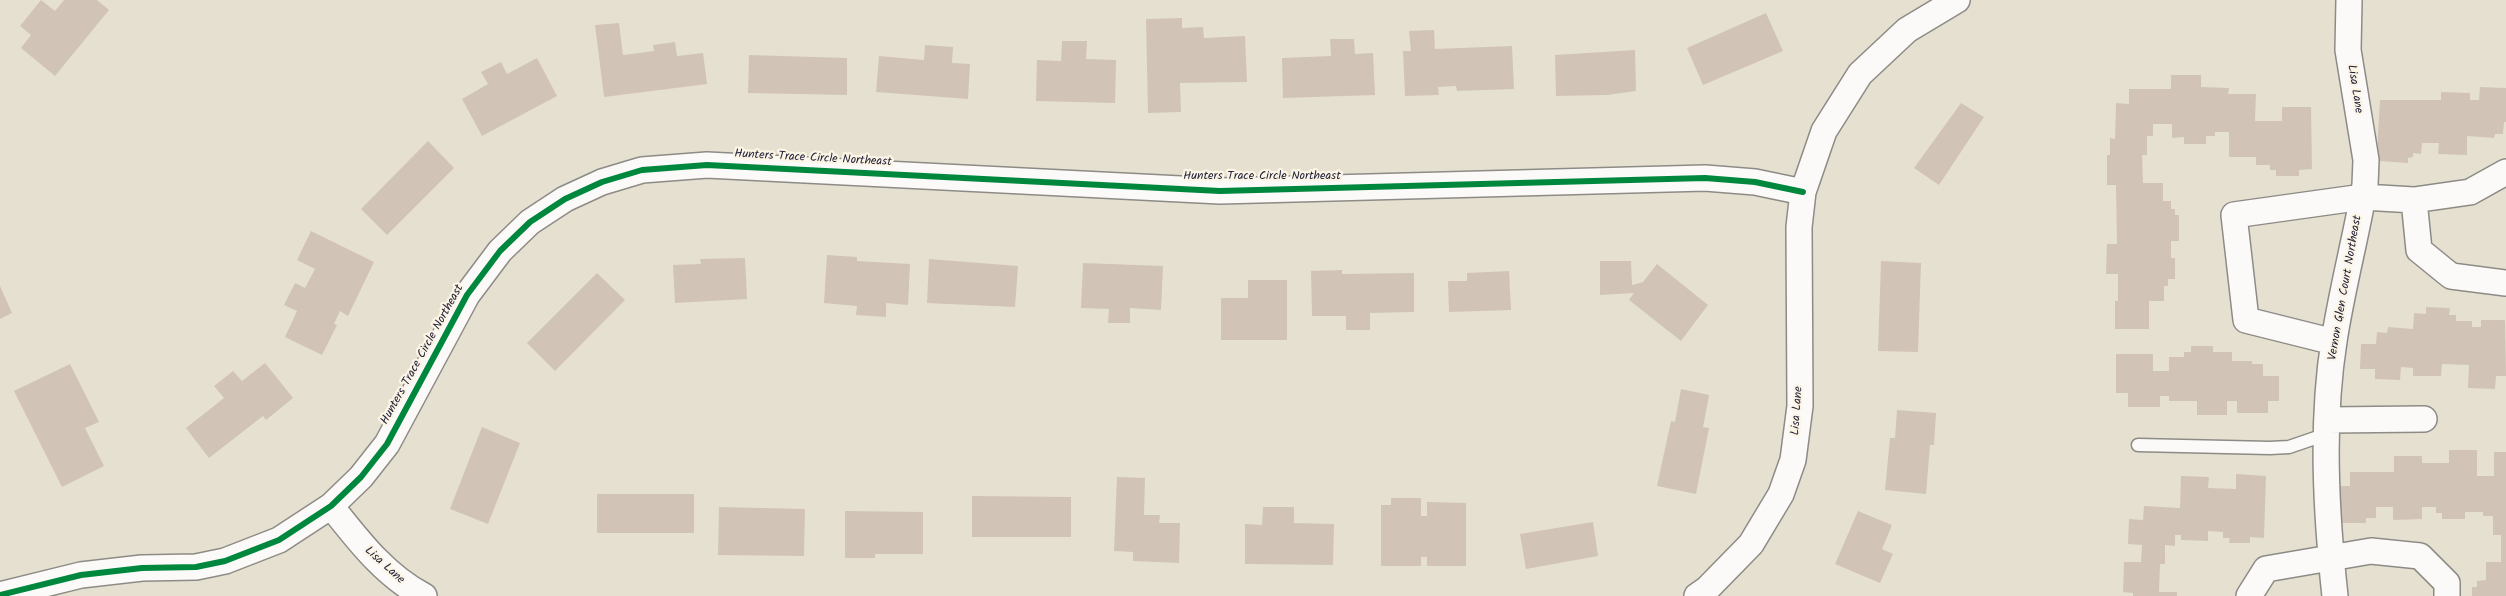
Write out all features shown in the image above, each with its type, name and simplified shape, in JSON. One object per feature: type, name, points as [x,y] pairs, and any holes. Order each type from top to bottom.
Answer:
[{"type":"street","name":"Lisa Lane","points":[[1697,596],[1707,589],[1751,544],[1781,494],[1793,460],[1800,406],[1799,227],[1804,192],[1824,131],[1860,74],[1907,30],[1956,0]]},
{"type":"street","name":"Lisa Lane","points":[[2349,8],[2348,50],[2366,160]]},
{"type":"street","name":"Vernon Glen Court Northeast","points":[[2335,596],[2331,557],[2327,427],[2334,342],[2363,197],[2366,160]]},
{"type":"street","name":"Hunters Trace Circle Northeast","points":[[0,595],[81,575],[142,568],[196,567],[225,561],[279,540],[332,506],[361,477],[387,444],[467,295],[500,251],[530,222],[565,199],[602,182],[642,170],[706,165],[1220,191],[1705,178],[1755,182],[1804,192]]},
{"type":"street","points":[[2334,342],[2246,320],[2234,216],[2363,197],[2414,200],[2470,192],[2506,172]]},
{"type":"street","points":[[2414,200],[2419,250],[2451,276],[2506,282]]},
{"type":"street","points":[[2327,427],[2424,419]]},
{"type":"street","name":"Lisa Lane","points":[[332,506],[367,552],[412,590],[424,596]]},
{"type":"street","points":[[2248,596],[2266,569],[2371,551],[2420,556],[2447,583],[2447,596]]},
{"type":"lane","points":[[2138,445],[2289,447],[2327,427]]},
{"type":"building","points":[[41,0],[55,11],[64,0],[97,0],[109,10],[55,76],[21,48],[31,35],[20,26]]},
{"type":"building","points":[[1766,13],[1783,51],[1703,85],[1687,48]]},
{"type":"building","points":[[1182,18],[1182,28],[1203,27],[1204,38],[1245,36],[1247,82],[1180,83],[1181,112],[1148,113],[1146,19]]},
{"type":"building","points":[[619,23],[623,55],[654,51],[653,45],[675,42],[677,56],[703,53],[707,84],[604,97],[595,25]]},
{"type":"building","points":[[1434,30],[1435,49],[1512,46],[1514,89],[1457,91],[1456,86],[1438,87],[1439,95],[1405,96],[1403,51],[1411,51],[1409,31]]},
{"type":"building","points":[[1330,39],[1354,39],[1355,54],[1373,53],[1375,95],[1283,98],[1282,58],[1331,56]]},
{"type":"building","points":[[1062,41],[1087,41],[1086,59],[1116,60],[1115,103],[1036,101],[1037,60],[1061,61]]},
{"type":"building","points":[[925,45],[953,47],[952,63],[970,64],[968,99],[876,92],[879,56],[924,60]]},
{"type":"building","points":[[1635,50],[1636,91],[1607,95],[1556,96],[1555,55]]},
{"type":"building","points":[[749,55],[847,58],[847,95],[748,93]]},
{"type":"building","points":[[537,58],[557,96],[482,136],[462,99],[488,84],[481,72],[501,62],[507,74]]},
{"type":"building","points":[[2171,75],[2201,75],[2201,87],[2229,88],[2228,94],[2256,94],[2255,121],[2282,121],[2282,107],[2311,107],[2312,169],[2299,170],[2299,176],[2276,176],[2276,170],[2270,170],[2270,165],[2256,165],[2256,157],[2229,157],[2229,132],[2215,132],[2215,136],[2206,136],[2206,144],[2184,144],[2184,137],[2172,138],[2172,124],[2153,124],[2153,136],[2147,136],[2147,155],[2142,155],[2143,183],[2163,183],[2163,201],[2171,201],[2171,209],[2175,209],[2175,215],[2179,215],[2179,241],[2171,241],[2171,258],[2175,258],[2175,279],[2168,279],[2168,286],[2164,286],[2164,301],[2149,301],[2149,329],[2115,329],[2115,301],[2118,301],[2118,274],[2106,274],[2107,244],[2117,244],[2116,185],[2107,185],[2107,155],[2110,155],[2110,138],[2115,139],[2116,103],[2129,104],[2129,89],[2171,89]]},
{"type":"building","points":[[2480,87],[2506,88],[2506,122],[2504,122],[2503,134],[2495,134],[2494,138],[2467,136],[2467,155],[2438,154],[2439,143],[2422,143],[2421,154],[2413,153],[2413,157],[2408,158],[2408,163],[2379,161],[2377,152],[2380,100],[2441,100],[2441,92],[2470,93],[2470,100],[2479,100]]},
{"type":"building","points":[[1961,103],[1984,117],[1939,185],[1914,168]]},
{"type":"building","points":[[428,141],[454,168],[387,235],[361,209]]},
{"type":"building","points":[[311,231],[374,262],[348,316],[340,311],[334,324],[337,325],[322,355],[285,337],[297,311],[284,305],[295,283],[305,288],[315,269],[297,260]]},
{"type":"building","points":[[827,255],[857,257],[857,261],[910,264],[908,305],[886,303],[886,317],[856,315],[857,306],[824,303]]},
{"type":"building","points":[[745,258],[747,299],[675,303],[673,265],[701,264],[700,259]]},
{"type":"building","points":[[929,259],[1018,266],[1015,307],[927,303]]},
{"type":"building","points":[[1600,261],[1631,261],[1632,285],[1643,282],[1657,264],[1708,305],[1681,341],[1629,300],[1634,293],[1600,295]]},
{"type":"building","points":[[1881,261],[1921,263],[1918,352],[1878,351]]},
{"type":"building","points":[[1083,263],[1163,266],[1161,310],[1130,308],[1130,323],[1108,323],[1109,309],[1081,308]]},
{"type":"building","points":[[1342,270],[1342,274],[1414,273],[1414,312],[1370,313],[1370,330],[1346,330],[1346,316],[1312,316],[1311,271]]},
{"type":"building","points":[[1509,271],[1511,310],[1449,312],[1448,281],[1467,281],[1467,273]]},
{"type":"building","points":[[597,273],[625,300],[555,371],[527,343]]},
{"type":"building","points":[[1248,280],[1287,280],[1287,340],[1221,340],[1221,298],[1248,298]]},
{"type":"building","points":[[0,286],[12,313],[0,319]]},
{"type":"building","points":[[2426,307],[2450,308],[2449,315],[2456,315],[2456,321],[2472,321],[2472,327],[2481,327],[2481,320],[2505,320],[2506,376],[2496,376],[2495,389],[2468,388],[2469,365],[2442,364],[2441,376],[2413,376],[2413,368],[2401,367],[2400,380],[2375,379],[2375,369],[2360,369],[2361,344],[2376,344],[2377,332],[2387,333],[2388,327],[2413,329],[2414,313],[2426,314]]},
{"type":"building","points":[[2191,346],[2213,346],[2213,352],[2232,352],[2232,361],[2252,361],[2252,364],[2263,364],[2263,376],[2279,376],[2279,401],[2268,401],[2268,413],[2237,413],[2237,401],[2227,401],[2227,415],[2197,415],[2197,401],[2169,401],[2169,396],[2160,396],[2160,407],[2128,407],[2128,393],[2116,393],[2116,354],[2153,354],[2153,371],[2169,371],[2169,357],[2184,357],[2184,352],[2191,352]]},
{"type":"building","points":[[265,363],[293,398],[266,420],[263,416],[209,458],[186,428],[224,398],[214,386],[233,371],[242,381]]},
{"type":"building","points":[[70,364],[99,422],[85,428],[104,466],[62,487],[14,391]]},
{"type":"building","points":[[1681,389],[1709,395],[1703,427],[1709,428],[1696,494],[1657,486],[1671,421],[1675,422]]},
{"type":"building","points":[[1897,410],[1936,413],[1934,445],[1930,445],[1926,494],[1885,490],[1890,438],[1895,438]]},
{"type":"building","points":[[482,427],[520,443],[488,524],[450,509]]},
{"type":"building","points":[[2449,450],[2477,450],[2477,476],[2494,476],[2494,452],[2506,452],[2506,596],[2472,596],[2472,587],[2477,587],[2477,581],[2486,580],[2486,562],[2501,562],[2501,535],[2493,535],[2493,516],[2483,516],[2483,512],[2465,512],[2465,519],[2442,519],[2442,513],[2436,513],[2436,507],[2422,507],[2422,519],[2393,520],[2393,507],[2376,507],[2376,518],[2366,518],[2366,523],[2338,523],[2338,486],[2350,486],[2350,472],[2394,472],[2394,456],[2422,456],[2422,463],[2449,463]]},
{"type":"building","points":[[2236,474],[2266,476],[2264,538],[2250,537],[2250,543],[2229,543],[2230,538],[2223,538],[2223,532],[2208,531],[2208,541],[2181,540],[2181,535],[2175,535],[2175,546],[2165,545],[2165,564],[2160,564],[2159,592],[2177,592],[2177,596],[2133,596],[2133,593],[2123,592],[2124,562],[2141,562],[2142,545],[2128,544],[2129,519],[2143,520],[2144,506],[2180,508],[2181,476],[2209,477],[2208,488],[2236,489]]},
{"type":"building","points":[[1117,477],[1145,478],[1144,515],[1160,515],[1159,523],[1180,523],[1179,563],[1133,561],[1133,552],[1114,551]]},
{"type":"building","points":[[597,494],[694,494],[694,533],[597,533]]},
{"type":"building","points":[[972,496],[1071,497],[1071,537],[972,537]]},
{"type":"building","points":[[1391,498],[1421,498],[1421,516],[1427,516],[1427,502],[1466,503],[1466,566],[1427,566],[1427,557],[1421,557],[1421,566],[1381,566],[1381,505],[1391,505]]},
{"type":"building","points":[[719,507],[805,509],[804,556],[718,555]]},
{"type":"building","points":[[1263,507],[1294,507],[1294,523],[1334,524],[1333,565],[1245,564],[1245,524],[1262,525]]},
{"type":"building","points":[[845,511],[923,512],[923,554],[875,554],[875,558],[845,558]]},
{"type":"building","points":[[1858,511],[1892,525],[1882,549],[1893,554],[1880,583],[1835,564]]},
{"type":"building","points":[[1593,522],[1598,556],[1526,569],[1520,534]]},
{"type":"cycle path","points":[[0,595],[81,575],[142,568],[196,567],[225,561],[279,540],[331,506],[361,477],[387,444],[467,295],[500,251],[530,222],[565,199],[602,182],[642,170],[707,165],[1220,191],[1705,178],[1755,182],[1803,192]]}]
